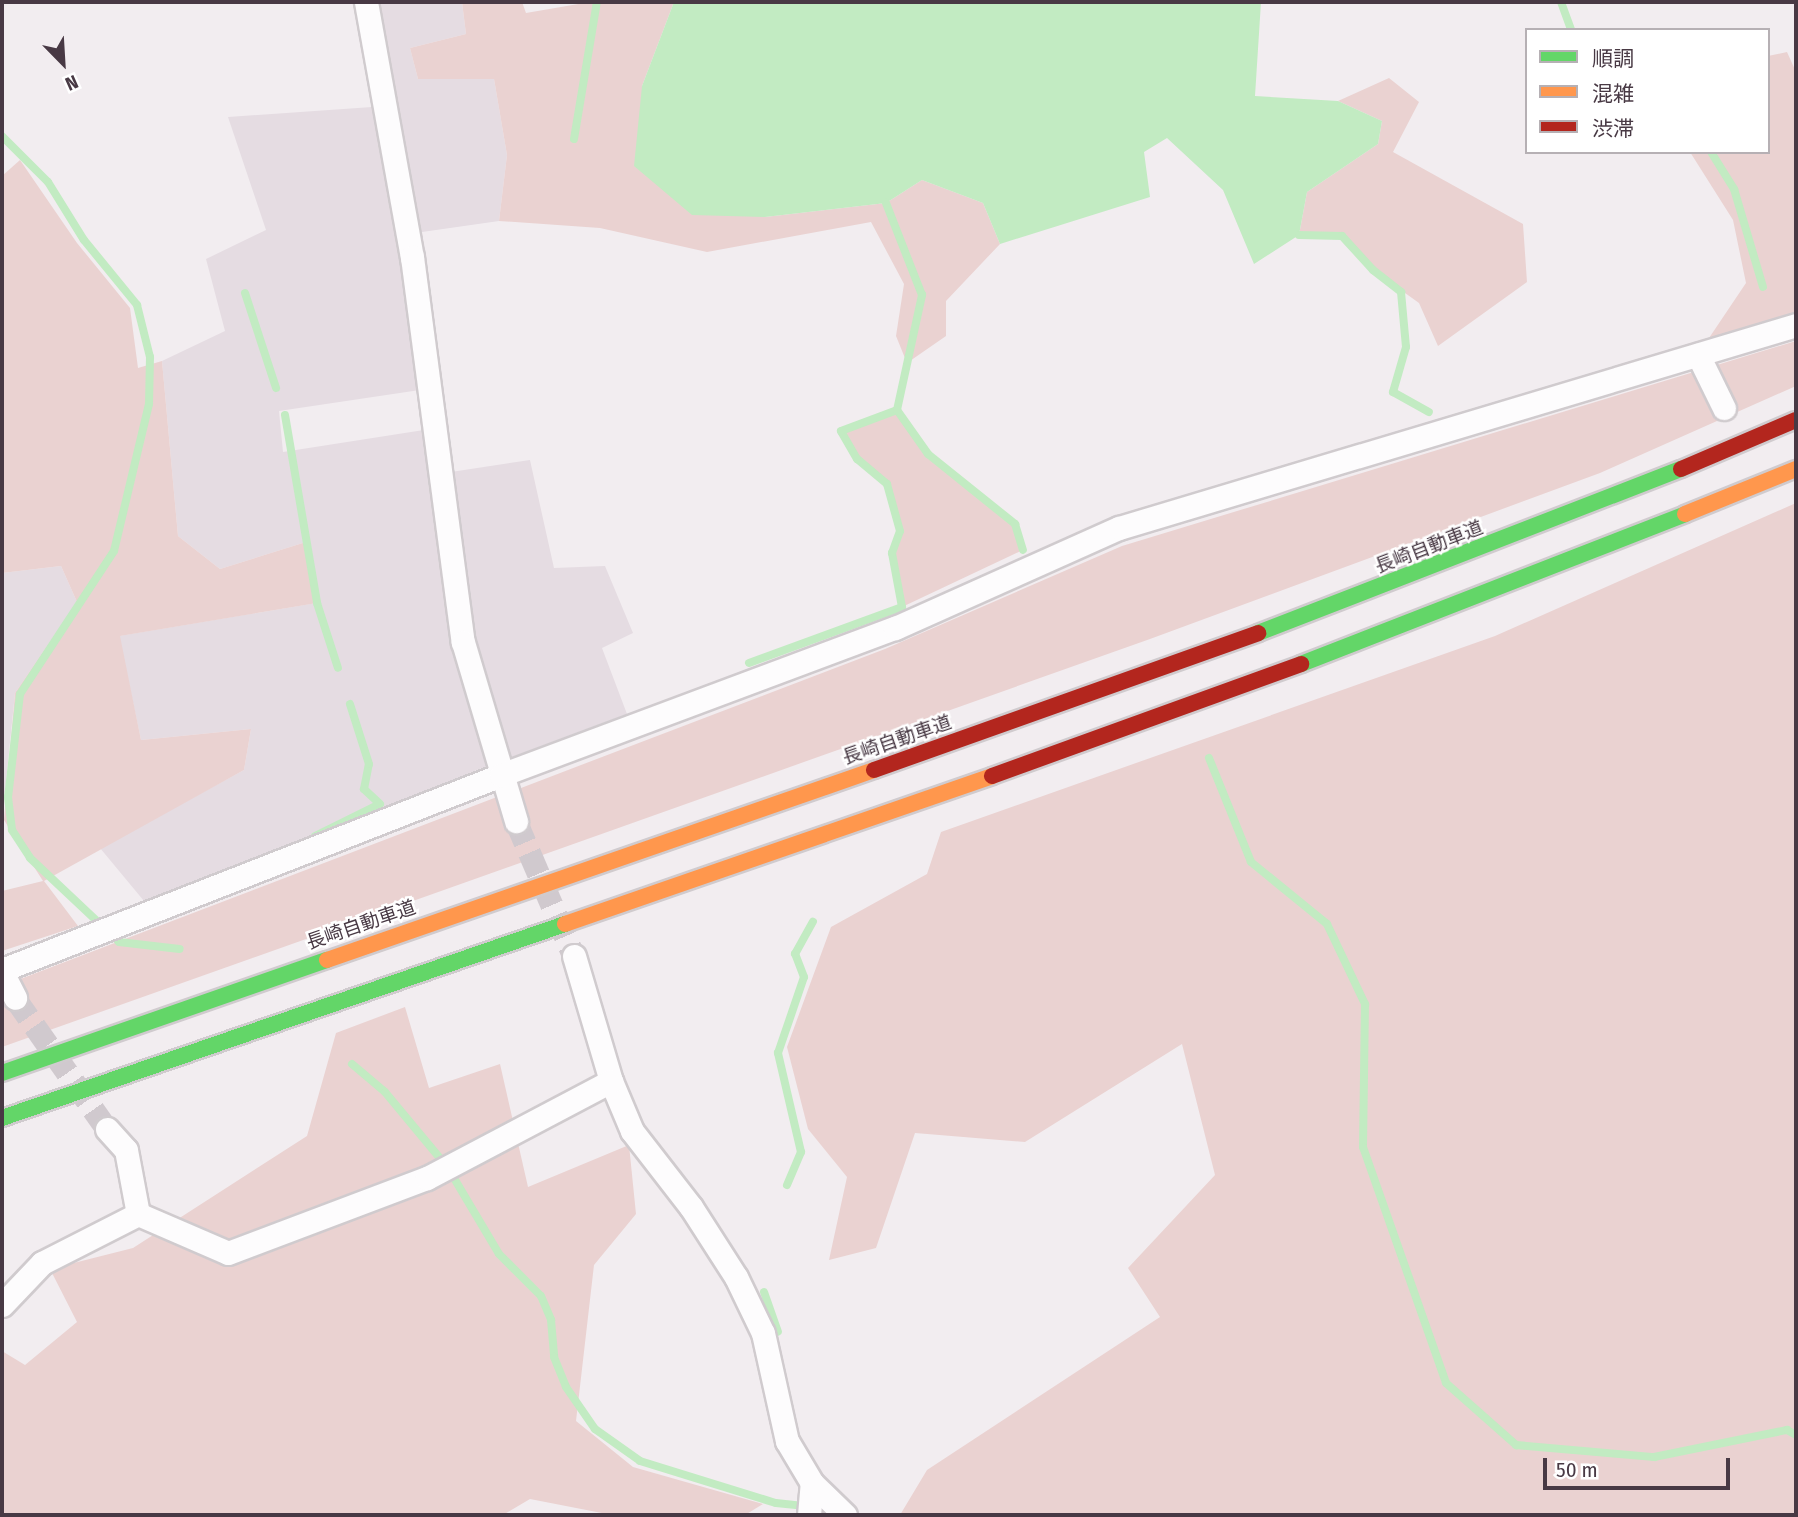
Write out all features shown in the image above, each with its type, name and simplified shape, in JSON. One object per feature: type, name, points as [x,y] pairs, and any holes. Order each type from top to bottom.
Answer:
[{"type":"highway","name":"長崎自動車道","points":[[2,1073],[1122,684],[1583,510],[1796,421]]},
{"type":"highway","points":[[2,1118],[1100,739],[1467,602],[1796,469]]},
{"type":"street","points":[[366,2],[412,257],[463,642],[516,821]]},
{"type":"street","points":[[15,998],[2,971],[501,775],[895,628],[1119,528],[1796,325]]},
{"type":"street","points":[[1698,355],[1724,408]]},
{"type":"street","points":[[574,956],[611,1082],[632,1131],[691,1207],[741,1288],[763,1333],[787,1441],[811,1499],[845,1515]]},
{"type":"street","points":[[138,1214],[228,1253],[427,1178],[611,1082]]},
{"type":"street","points":[[107,1129],[125,1150],[138,1214]]},
{"type":"street","points":[[2,1306],[42,1264],[138,1214]]},
{"type":"shaded area","points":[[356,2],[462,2],[466,34],[410,48],[418,79],[494,79],[507,155],[499,221],[422,232],[440,387],[279,411],[283,452],[443,427],[451,472],[530,460],[554,568],[605,566],[633,633],[602,648],[627,714],[477,770],[306,844],[144,901],[100,848],[244,770],[251,729],[141,740],[119,636],[316,603],[306,542],[220,569],[178,536],[162,361],[225,331],[206,259],[266,230],[228,117],[372,107]]},
{"type":"shaded area","points":[[462,2],[522,2],[526,13],[590,2],[674,2],[642,86],[765,217],[886,203],[922,180],[983,203],[1000,244],[946,301],[946,336],[907,363],[896,336],[904,284],[871,222],[707,252],[600,228],[499,221],[507,155],[494,79],[418,79],[410,48],[466,34]]},
{"type":"shaded area","points":[[674,2],[1261,2],[1255,96],[1338,101],[1382,121],[1378,144],[1307,192],[1299,235],[1254,264],[1223,190],[1167,138],[1144,152],[1150,197],[1000,244],[983,203],[922,180],[886,203],[765,217],[692,215],[634,166],[642,86]]},
{"type":"shaded area","points":[[1787,52],[1796,72],[1796,312],[1705,344],[1746,283],[1733,220],[1691,154],[1770,154],[1770,56]]},
{"type":"shaded area","points":[[1389,78],[1419,102],[1393,152],[1523,224],[1527,282],[1438,346],[1419,303],[1373,270],[1342,237],[1299,235],[1307,192],[1378,144],[1382,121],[1338,101]]},
{"type":"shaded area","points":[[20,160],[77,243],[130,308],[138,368],[162,361],[178,536],[220,569],[306,542],[317,603],[120,636],[141,740],[251,729],[244,770],[44,881],[78,926],[2,951],[2,891],[43,881],[4,820],[15,693],[77,602],[61,566],[2,573],[2,176]]},
{"type":"shaded area","points":[[1796,341],[1796,386],[1600,473],[1150,639],[2,1047],[2,986],[885,649],[1122,546]]},
{"type":"shaded area","points":[[897,410],[928,454],[1015,524],[1023,550],[902,607],[892,553],[900,531],[887,484],[857,459],[841,431]]},
{"type":"shaded area","points":[[1796,503],[1796,1515],[900,1515],[927,1470],[1160,1317],[1128,1268],[1215,1175],[1182,1044],[1025,1142],[915,1133],[876,1248],[829,1260],[847,1177],[808,1129],[787,1047],[831,927],[927,874],[941,832],[1495,636]]},
{"type":"shaded area","points":[[61,566],[77,602],[15,693],[2,821],[2,573]]},
{"type":"shaded area","points":[[405,1007],[429,1088],[500,1064],[528,1187],[629,1145],[636,1214],[594,1265],[576,1421],[633,1467],[763,1504],[745,1515],[612,1515],[530,1499],[503,1515],[2,1515],[2,1351],[25,1365],[77,1322],[50,1269],[133,1248],[307,1136],[336,1033]]},
{"type":"waterway","points":[[574,139],[597,2]]},
{"type":"waterway","points":[[1561,2],[1570,28]]},
{"type":"waterway","points":[[2,136],[48,182],[84,240],[137,305],[150,357],[149,404],[114,551],[20,694],[8,797],[12,830],[30,858],[119,942],[180,949]]},
{"type":"waterway","points":[[1712,154],[1734,189],[1763,287]]},
{"type":"waterway","points":[[749,663],[902,607],[892,553],[900,531],[887,484],[857,459],[841,431],[897,410],[922,295],[886,203]]},
{"type":"waterway","points":[[1299,235],[1342,236],[1373,270],[1401,292],[1406,347],[1393,392],[1429,412]]},
{"type":"waterway","points":[[245,293],[276,388]]},
{"type":"waterway","points":[[897,410],[928,454],[1015,524],[1023,550]]},
{"type":"waterway","points":[[285,415],[317,603],[338,668]]},
{"type":"waterway","points":[[315,836],[380,804],[364,789],[369,764],[350,704]]},
{"type":"waterway","points":[[1209,758],[1251,862],[1327,924],[1365,1004],[1363,1147],[1446,1383],[1516,1445],[1654,1457],[1787,1430],[1796,1435]]},
{"type":"waterway","points":[[787,1185],[801,1152],[778,1053],[804,977],[795,954],[813,922]]},
{"type":"waterway","points":[[352,1064],[385,1092],[448,1168],[499,1254],[541,1296],[551,1320],[554,1357],[566,1387],[595,1429],[640,1461],[776,1503],[806,1506]]},
{"type":"waterway","points":[[764,1292],[778,1332]]},
{"type":"tunnel","points":[[516,821],[574,956]]},
{"type":"tunnel","points":[[15,998],[107,1129]]},
{"type":"traffic: fast","points":[[1258,633],[1681,469]]},
{"type":"traffic: fast","points":[[1301,664],[1685,514]]},
{"type":"traffic: fast","points":[[2,1118],[565,924]]},
{"type":"traffic: fast","points":[[2,1073],[327,960]]},
{"type":"traffic: slow","points":[[1685,514],[1796,469]]},
{"type":"traffic: slow","points":[[327,960],[874,770]]},
{"type":"traffic: slow","points":[[565,924],[992,776]]},
{"type":"traffic: jam","points":[[1681,469],[1796,420]]},
{"type":"traffic: jam","points":[[874,770],[1258,633]]},
{"type":"traffic: jam","points":[[992,776],[1301,664]]}]
